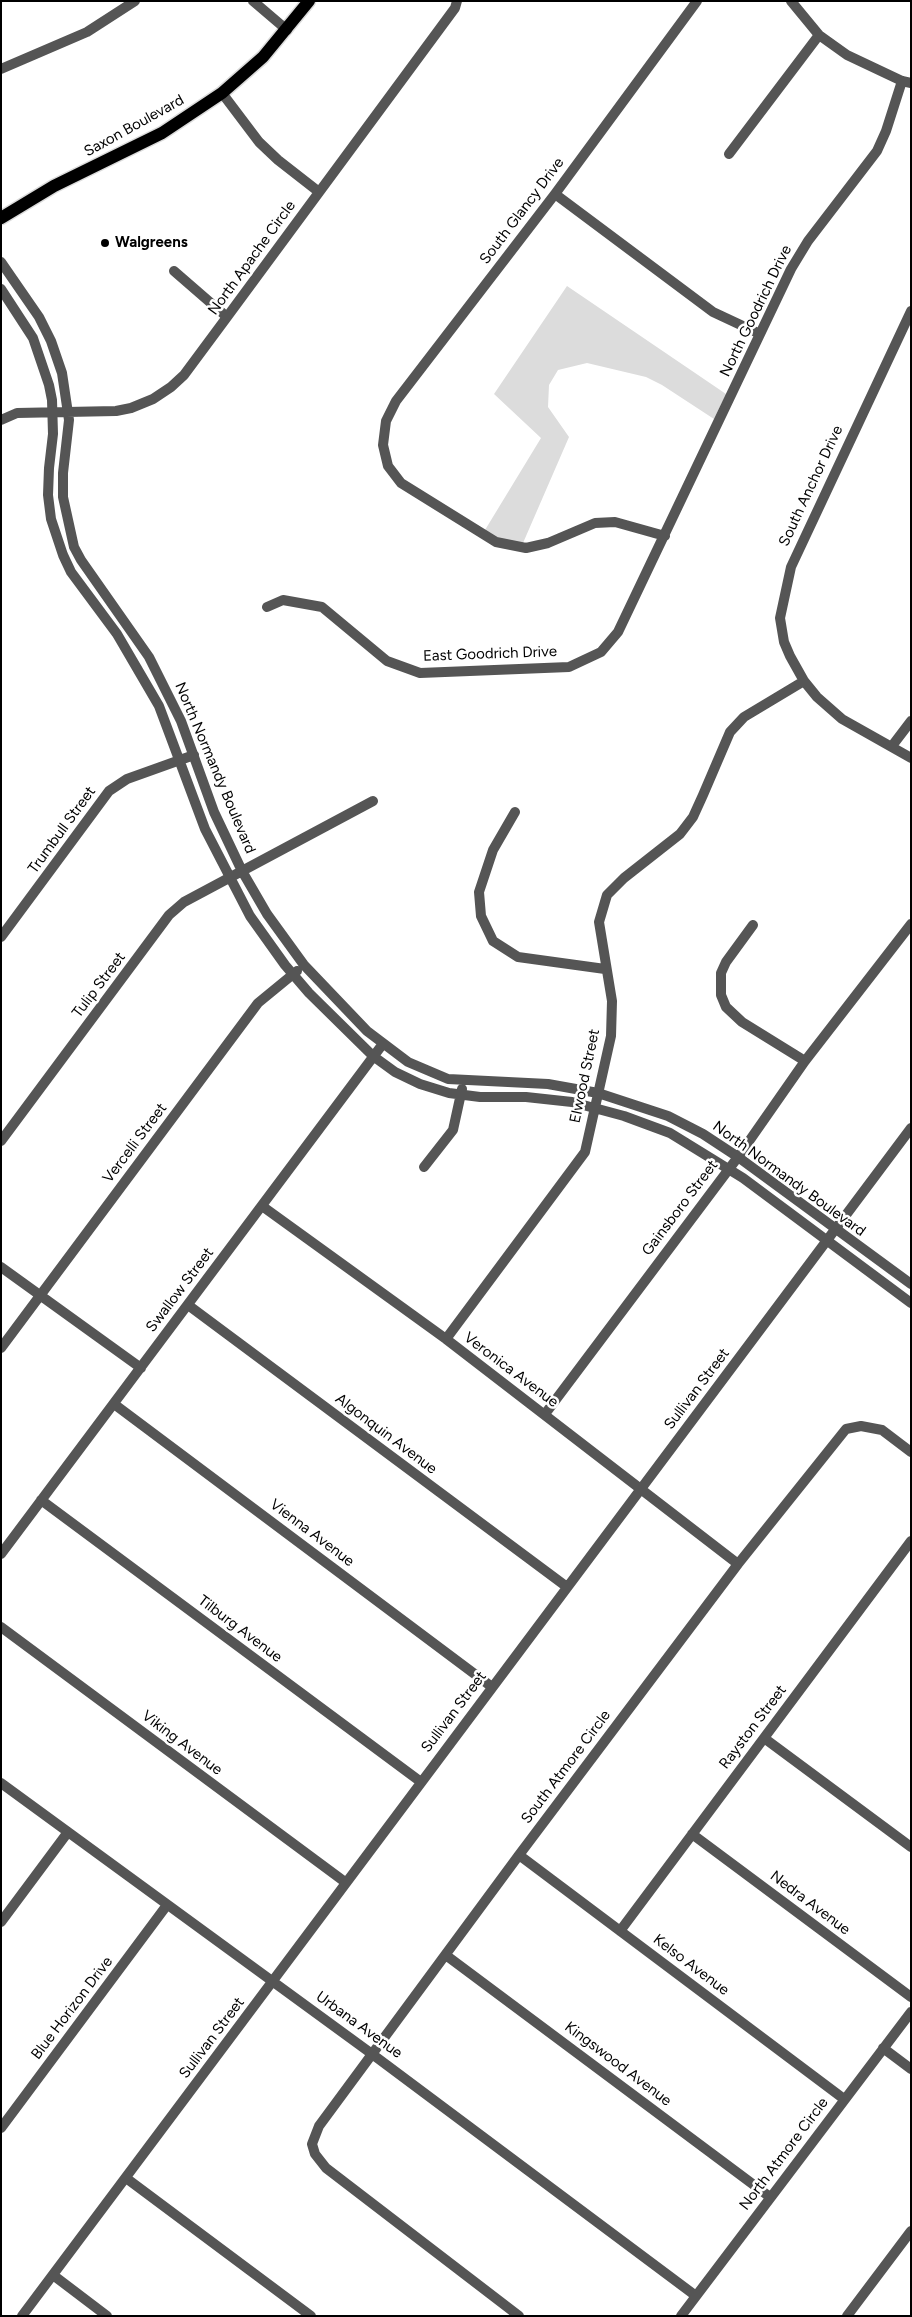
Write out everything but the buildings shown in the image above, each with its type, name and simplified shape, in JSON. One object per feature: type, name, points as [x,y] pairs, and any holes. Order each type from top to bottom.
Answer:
[{"type":"main road","name":"Saxon Boulevard","points":[[1,218],[54,186],[162,133],[222,93],[262,57],[287,30],[309,1]]},
{"type":"street","points":[[1,69],[87,32],[135,1]]},
{"type":"street","points":[[253,1],[287,30]]},
{"type":"street","name":"North Apache Circle","points":[[1,420],[17,414],[116,411],[131,408],[153,399],[171,387],[184,375],[455,8],[458,1]]},
{"type":"street","name":"South Glancy Drive","points":[[665,536],[615,522],[608,522],[595,523],[548,543],[526,548],[496,542],[401,483],[388,466],[383,445],[386,421],[396,401],[555,194],[697,1]]},
{"type":"street","points":[[791,1],[820,35],[847,55],[906,82]]},
{"type":"street","points":[[729,154],[820,35]]},
{"type":"street","name":"North Goodrich Drive","points":[[665,536],[791,269],[808,241],[877,150],[906,82]]},
{"type":"street","points":[[222,93],[259,142],[278,160],[319,192]]},
{"type":"street","points":[[555,194],[713,312],[760,334]]},
{"type":"street","name":"North Normandy Boulevard","points":[[1,262],[39,316],[51,341],[62,373],[68,412],[63,497],[74,547],[81,560],[149,657],[181,721],[214,812],[242,871],[267,914],[304,966],[382,1044],[421,1069],[448,1079],[548,1084],[598,1093],[668,1116],[703,1134],[738,1157],[911,1284]]},
{"type":"street","points":[[174,271],[227,317]]},
{"type":"street","name":"North Normandy Boulevard","points":[[1,289],[26,324],[40,354],[49,385],[53,434],[48,468],[48,495],[51,519],[58,544],[71,572],[117,634],[159,706],[205,829],[229,878],[250,916],[293,975],[331,1017],[373,1056],[395,1072],[434,1089],[461,1094],[555,1100],[595,1107],[670,1133],[729,1168],[911,1303]]},
{"type":"street","name":"South Anchor Drive","points":[[911,311],[791,566],[780,618],[784,642],[804,681],[817,697],[842,719],[911,758]]},
{"type":"street","name":"East Goodrich Drive","points":[[267,607],[284,600],[322,607],[387,661],[420,673],[569,666],[601,652],[618,632],[665,536]]},
{"type":"street","name":"Elwood Street","points":[[446,1339],[585,1152],[611,1036],[612,1000],[605,969],[599,922],[607,895],[624,878],[680,834],[693,817],[730,732],[744,718],[804,681]]},
{"type":"street","points":[[892,746],[911,721]]},
{"type":"street","name":"Trumbull Street","points":[[1,937],[109,791],[126,779],[194,755]]},
{"type":"street","name":"Tulip Street","points":[[1,1141],[169,915],[184,902],[373,801]]},
{"type":"street","points":[[515,812],[493,850],[480,892],[481,916],[493,941],[518,957],[605,969]]},
{"type":"street","name":"Gainsboro Street","points":[[545,1414],[738,1157],[806,1061],[911,924]]},
{"type":"street","points":[[753,925],[726,962],[721,973],[721,994],[726,1007],[742,1022],[806,1061]]},
{"type":"street","name":"Vercelli Street","points":[[1,1348],[258,1003],[304,966]]},
{"type":"street","name":"Swallow Street","points":[[1,1554],[382,1044]]},
{"type":"street","points":[[424,1166],[453,1130],[464,1081]]},
{"type":"street","name":"Sullivan Street","points":[[22,2316],[273,1982],[345,1882],[909,1133]]},
{"type":"street","name":"Veronica Avenue","points":[[262,1206],[446,1339],[738,1564]]},
{"type":"street","points":[[1,1267],[140,1368]]},
{"type":"street","name":"Algonquin Avenue","points":[[188,1305],[567,1587]]},
{"type":"street","name":"Vienna Avenue","points":[[114,1404],[492,1687]]},
{"type":"street","name":"South Atmore Circle","points":[[520,2316],[326,2168],[315,2154],[312,2144],[319,2126],[447,1956],[519,1855],[738,1564],[846,1429],[861,1426],[882,1430],[911,1452]]},
{"type":"street","name":"Tilburg Avenue","points":[[42,1500],[420,1782]]},
{"type":"street","name":"Rayston Street","points":[[620,1931],[911,1541]]},
{"type":"street","name":"Viking Avenue","points":[[1,1627],[345,1882]]},
{"type":"street","points":[[764,1738],[911,1847]]},
{"type":"street","name":"Urbana Avenue","points":[[1,1783],[372,2054],[696,2296]]},
{"type":"street","points":[[1,1922],[68,1832]]},
{"type":"street","name":"Nedra Avenue","points":[[692,1834],[911,1997]]},
{"type":"street","name":"Kelso Avenue","points":[[519,1855],[844,2098]]},
{"type":"street","name":"Blue Horizon Drive","points":[[1,2128],[167,1906]]},
{"type":"street","name":"Kingswood Avenue","points":[[447,1956],[770,2197]]},
{"type":"street","name":"North Atmore Circle","points":[[681,2316],[844,2098],[911,2012]]},
{"type":"street","points":[[883,2048],[911,2069]]},
{"type":"street","points":[[126,2178],[311,2316]]},
{"type":"street","points":[[847,2316],[911,2231]]},
{"type":"street","points":[[53,2275],[107,2316]]},
{"type":"shaded area","points":[[567,286],[726,394],[714,419],[662,385],[646,377],[587,363],[558,370],[549,385],[548,407],[569,437],[523,543],[497,538],[485,530],[541,438],[494,394]]},
{"type":"place","name":"Walgreens","points":[[105,243]]}]
